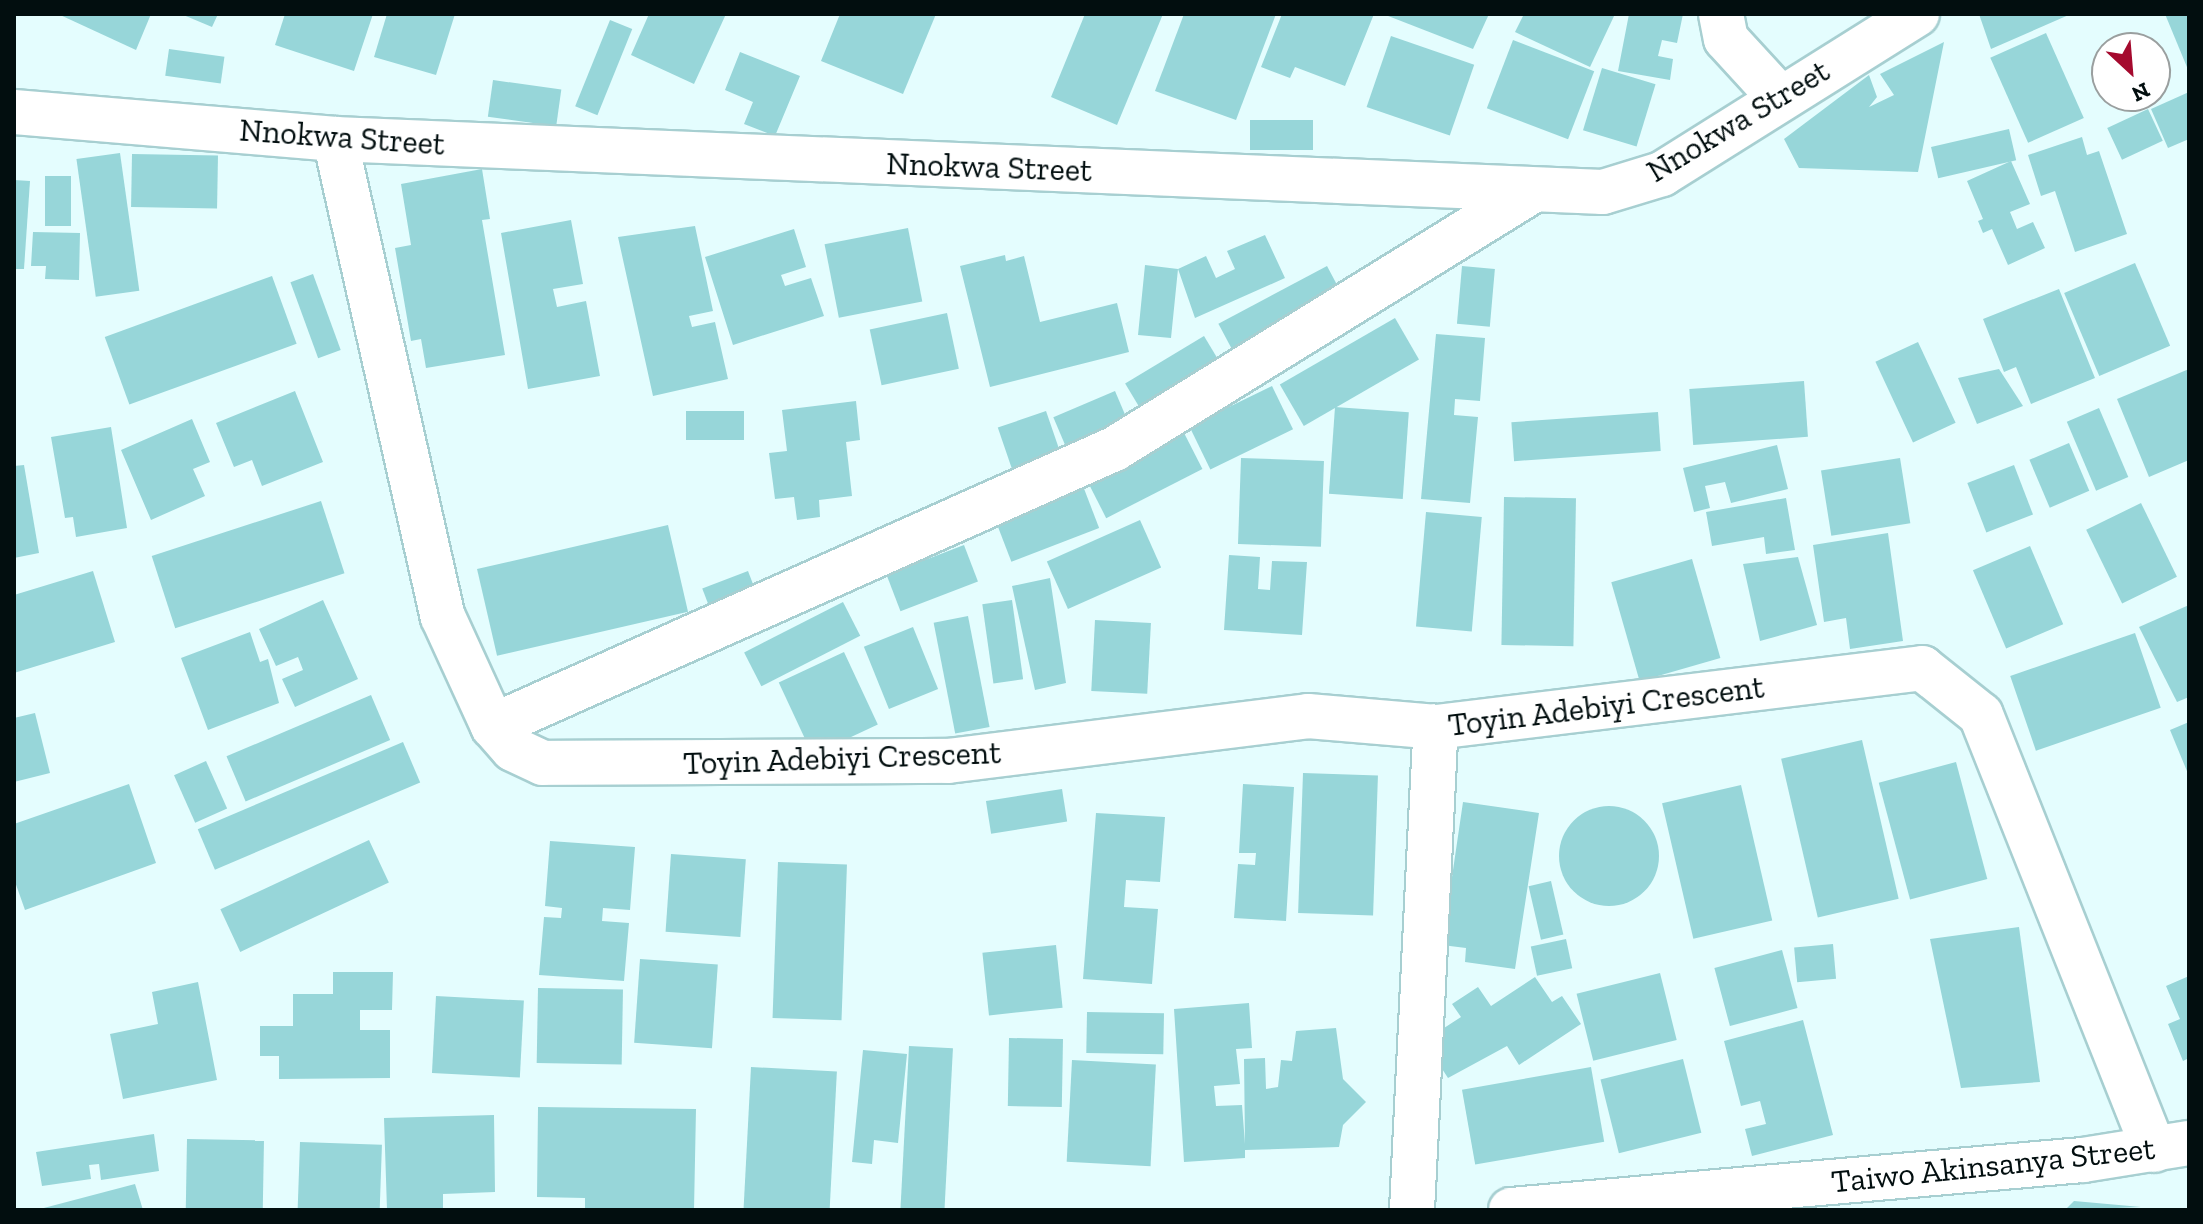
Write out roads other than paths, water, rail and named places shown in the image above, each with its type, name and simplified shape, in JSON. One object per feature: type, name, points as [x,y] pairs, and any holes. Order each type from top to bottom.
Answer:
[{"type":"street","points":[[1721,14],[1726,39],[1781,99]]},
{"type":"street","name":"Nnokwa Street","points":[[14,112],[335,139],[1603,192],[1662,174],[1917,14]]},
{"type":"street","points":[[335,139],[443,617],[493,726],[1114,449],[1532,191]]},
{"type":"street","name":"Toyin Adebiyi Crescent","points":[[493,726],[513,749],[543,763],[948,761],[1308,716],[1436,727],[1922,668],[1952,685],[1981,715],[2171,1146]]},
{"type":"street","points":[[1412,1210],[1436,727]]},
{"type":"street","name":"Taiwo Akinsanya Street","points":[[1511,1210],[2171,1146]]}]
